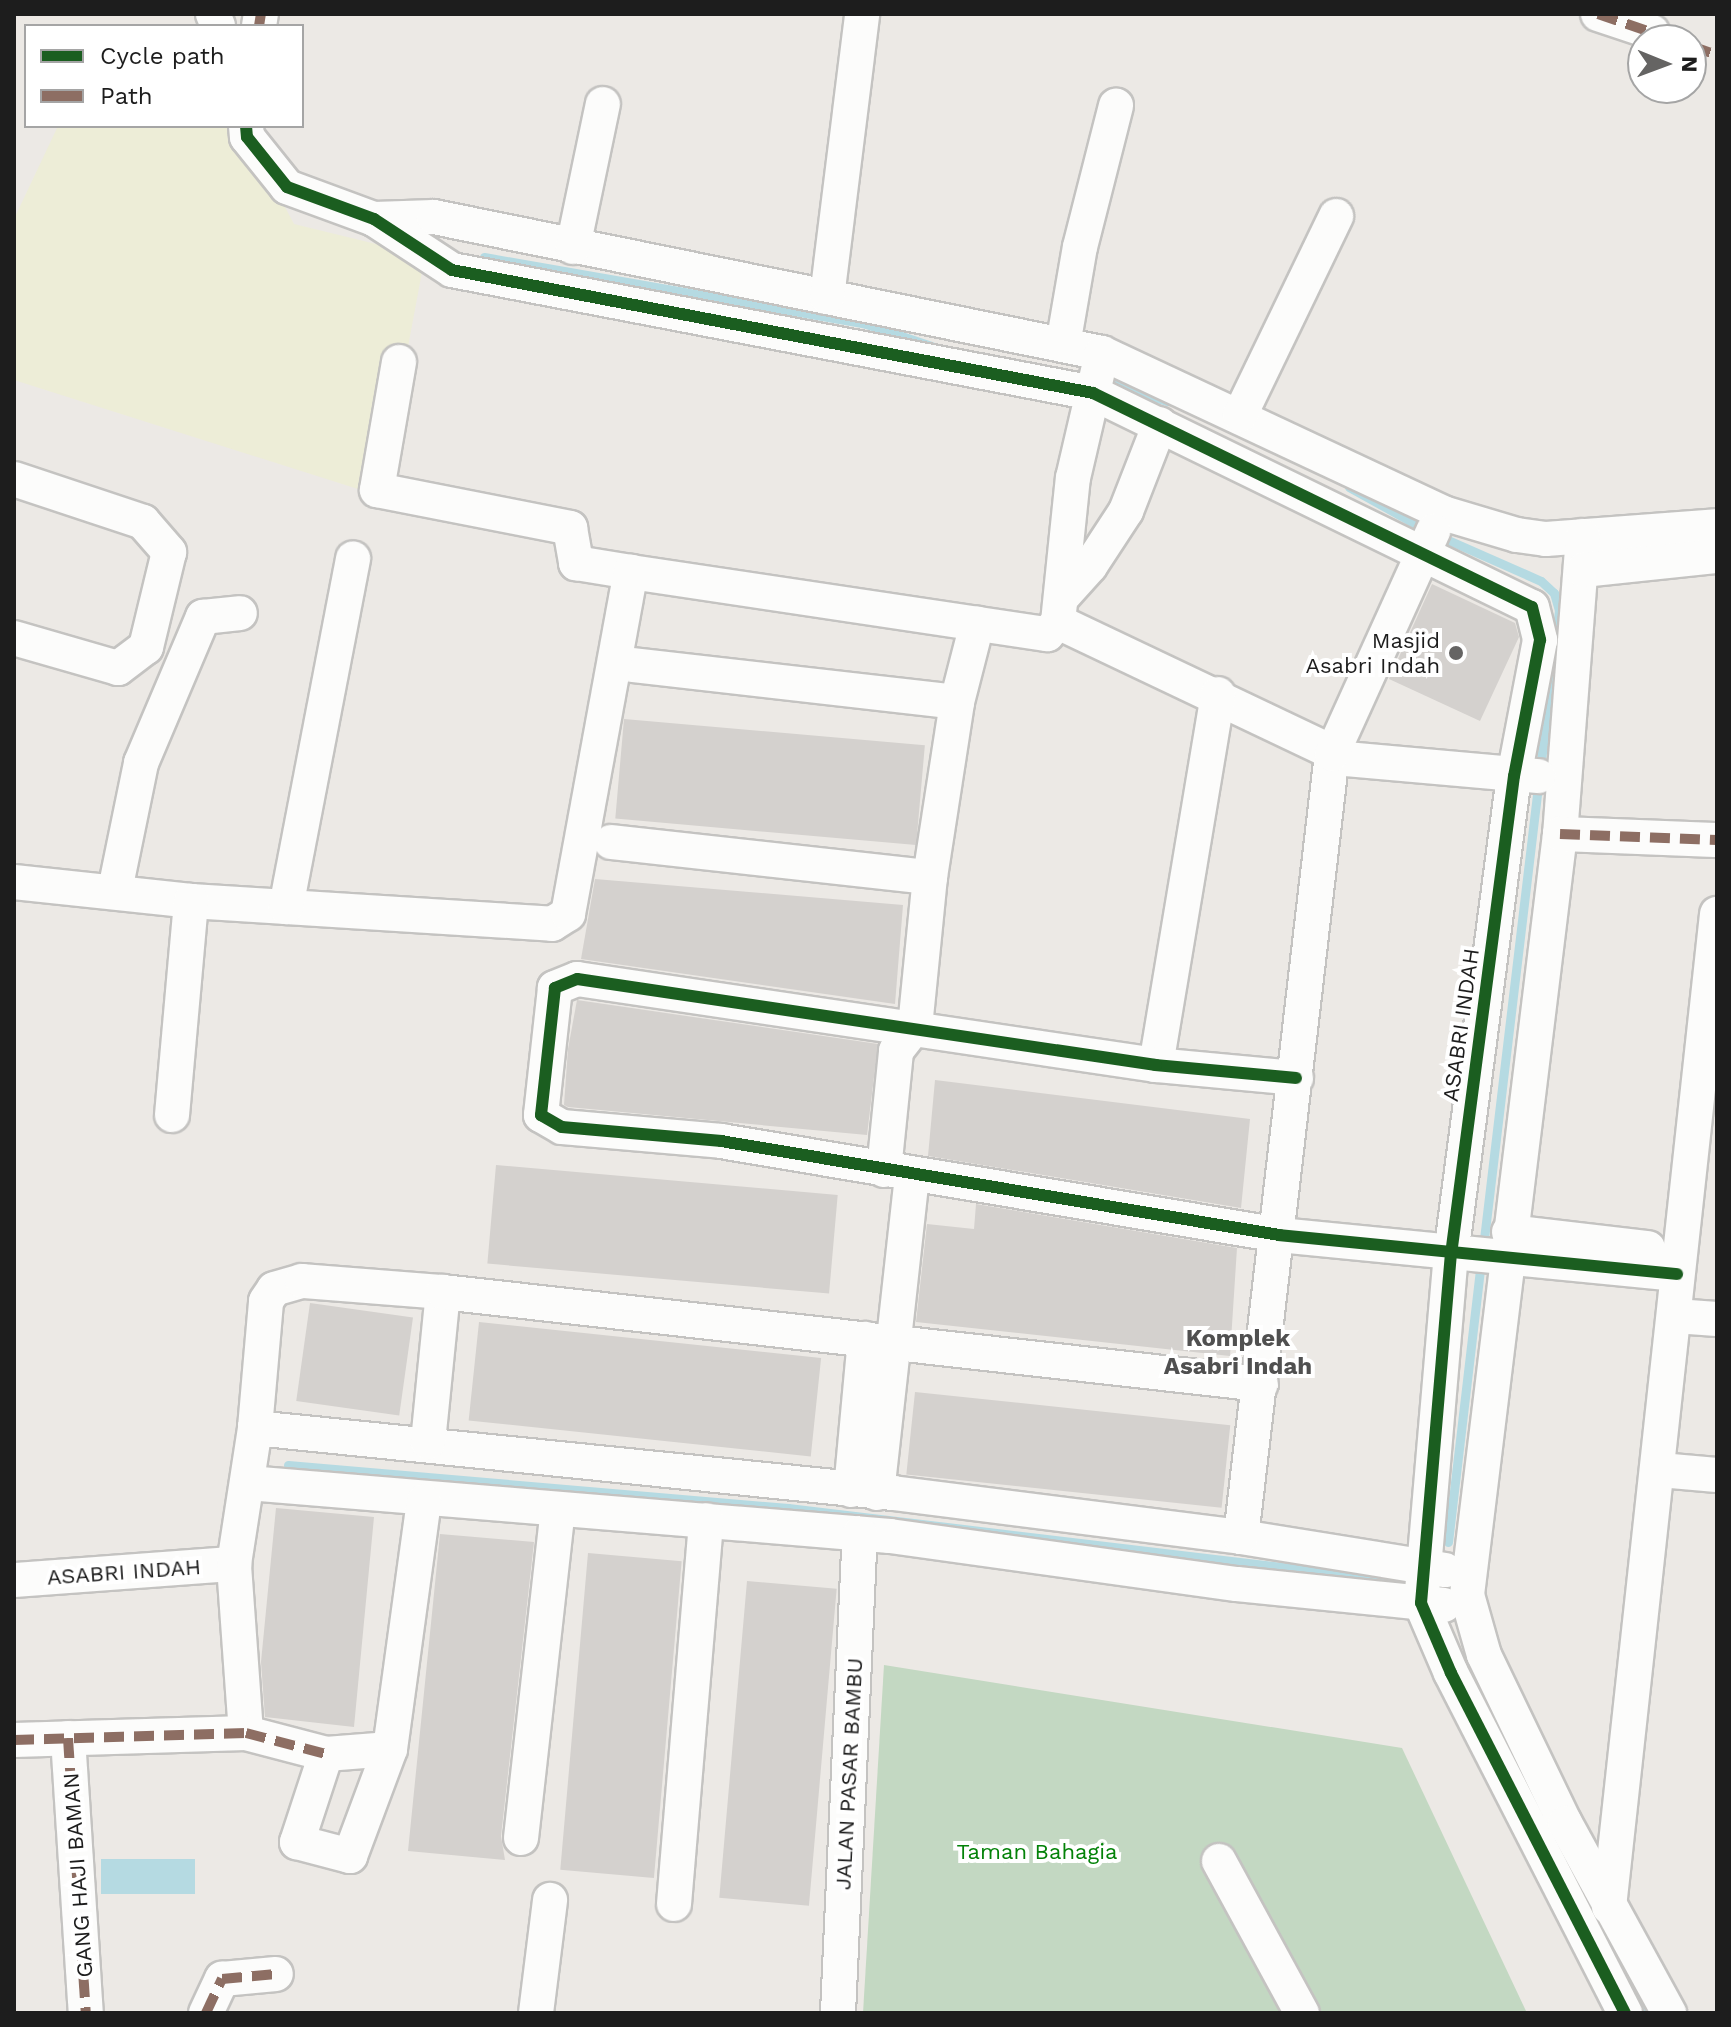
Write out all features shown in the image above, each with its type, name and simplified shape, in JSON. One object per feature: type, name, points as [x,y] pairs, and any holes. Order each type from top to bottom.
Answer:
[{"type":"street","points":[[827,297],[862,14]]},
{"type":"street","points":[[1598,14],[1628,24]]},
{"type":"street","points":[[573,247],[603,104]]},
{"type":"street","points":[[1063,345],[1080,247],[1116,106]]},
{"type":"street","points":[[246,128],[247,137],[287,187],[374,219],[452,270],[1093,393],[1421,551]]},
{"type":"street","points":[[1240,415],[1336,216]]},
{"type":"street","points":[[374,219],[434,217],[1102,353],[1240,415],[1443,513],[1517,535],[1583,536],[1717,526]]},
{"type":"street","points":[[1060,610],[1062,551],[1073,478],[1102,353]]},
{"type":"street","points":[[399,362],[377,490],[570,528],[576,563],[1038,636],[1060,610],[1126,511],[1160,424]]},
{"type":"street","points":[[14,479],[143,522],[169,552],[146,647],[118,668],[14,638]]},
{"type":"street","points":[[1241,1537],[1279,1235],[1332,754],[1421,551],[1443,513]]},
{"type":"street","points":[[1583,536],[1583,570],[1540,776],[1560,834],[1485,1250],[1467,1572],[1470,1608],[1484,1655],[1609,1907],[1669,2013]]},
{"type":"street","name":"ASABRI INDAH","points":[[1421,551],[1514,595],[1539,620],[1540,776],[1485,1250],[1422,1582]]},
{"type":"street","points":[[1583,570],[1717,556]]},
{"type":"street","points":[[286,907],[353,558]]},
{"type":"street","points":[[14,882],[115,890],[191,901],[552,924],[568,914],[631,572]]},
{"type":"street","points":[[1060,610],[1332,754],[1540,776]]},
{"type":"street","points":[[115,890],[141,763],[203,617],[240,613]]},
{"type":"street","points":[[915,1027],[930,877],[957,702],[977,624]]},
{"type":"street","points":[[633,665],[957,702]]},
{"type":"street","points":[[1156,1065],[1218,694]]},
{"type":"street","points":[[1560,834],[1717,840]]},
{"type":"street","points":[[611,842],[930,877]]},
{"type":"street","points":[[172,1115],[191,901]]},
{"type":"street","points":[[1609,1907],[1660,1470],[1678,1263],[1717,914]]},
{"type":"street","points":[[1296,1078],[1156,1065],[577,979],[555,988],[541,1115],[550,1124],[721,1141],[1279,1235],[1678,1263]]},
{"type":"street","name":"JALAN PASAR BAMBU","points":[[838,2013],[879,1511],[880,1341],[898,1172],[896,1051],[915,1027]]},
{"type":"street","points":[[246,1733],[234,1564],[255,1428],[266,1301],[274,1289],[302,1281],[443,1292],[1261,1384]]},
{"type":"street","points":[[428,1442],[443,1292]]},
{"type":"street","points":[[1675,1316],[1717,1319]]},
{"type":"street","points":[[255,1428],[428,1442],[879,1511],[1237,1584],[1422,1582],[1467,1572]]},
{"type":"street","points":[[1660,1470],[1717,1475]]},
{"type":"street","points":[[248,1483],[424,1501],[706,1520],[879,1511],[1241,1537],[1422,1582],[1470,1608]]},
{"type":"street","points":[[326,1754],[297,1842],[350,1856],[390,1749],[424,1501]]},
{"type":"street","points":[[521,1838],[558,1509]]},
{"type":"street","points":[[674,1904],[706,1520]]},
{"type":"street","name":"ASABRI INDAH","points":[[14,1580],[234,1564]]},
{"type":"street","points":[[1422,1582],[1451,1673],[1625,2013]]},
{"type":"street","points":[[14,1740],[246,1733],[326,1754],[390,1749]]},
{"type":"street","name":"GANG HAJI BAMAN","points":[[68,1738],[86,2013]]},
{"type":"street","points":[[1219,1861],[1302,2013]]},
{"type":"street","points":[[536,2013],[550,1900]]},
{"type":"street","points":[[206,2013],[222,1979],[276,1974]]},
{"type":"green space","points":[[57,128],[243,128],[294,224],[425,256],[380,496],[14,380],[14,219]]},
{"type":"green space","name":"Taman Bahagia","points":[[884,1665],[1402,1748],[1527,2013],[863,2013]]},
{"type":"water","points":[[101,1859],[195,1859],[195,1894],[101,1894]]},
{"type":"building","name":"Masjid Asabri Indah","points":[[1432,584],[1515,623],[1519,637],[1480,721],[1389,679]]},
{"type":"building","points":[[624,719],[925,745],[916,845],[615,819]]},
{"type":"building","points":[[595,879],[903,905],[895,1004],[581,959]]},
{"type":"building","points":[[577,1000],[878,1044],[867,1135],[568,1107],[564,1105],[568,1049]]},
{"type":"building","points":[[935,1080],[1250,1119],[1241,1208],[928,1156]]},
{"type":"building","points":[[496,1165],[838,1195],[829,1294],[487,1264]]},
{"type":"building","points":[[976,1204],[1237,1248],[1230,1356],[916,1322],[927,1224],[974,1229]]},
{"type":"building","points":[[310,1303],[413,1317],[399,1416],[296,1401]]},
{"type":"building","points":[[479,1322],[821,1358],[811,1456],[469,1420]]},
{"type":"building","points":[[915,1392],[1230,1425],[1222,1508],[906,1475]]},
{"type":"building","points":[[276,1508],[374,1517],[354,1727],[265,1717],[261,1662]]},
{"type":"building","points":[[440,1534],[534,1542],[501,1836],[505,1860],[408,1851]]},
{"type":"building","points":[[588,1553],[682,1561],[654,1878],[560,1870]]},
{"type":"building","points":[[747,1581],[837,1589],[809,1906],[719,1898]]},
{"type":"waterway","points":[[484,257],[866,324],[931,346]]},
{"type":"waterway","points":[[1113,384],[1167,401]]},
{"type":"waterway","points":[[1349,487],[1423,528]]},
{"type":"waterway","points":[[1439,536],[1541,581],[1554,593],[1559,610],[1483,1247]]},
{"type":"waterway","points":[[1448,1542],[1481,1262]]},
{"type":"waterway","points":[[288,1465],[788,1508],[1415,1583]]},
{"type":"waterway","points":[[1491,1706],[1534,1798]]},
{"type":"waterway","points":[[1631,1989],[1645,2013]]},
{"type":"marked path","points":[[259,24],[261,14]]},
{"type":"marked path","points":[[1598,14],[1627,24]]},
{"type":"marked path","points":[[1707,52],[1717,55]]},
{"type":"marked path","points":[[1560,834],[1717,840]]},
{"type":"marked path","points":[[14,1740],[246,1733],[326,1754]]},
{"type":"marked path","points":[[68,1738],[86,2013]]},
{"type":"marked path","points":[[206,2013],[222,1979],[276,1974]]},
{"type":"cycle path","points":[[246,128],[247,137],[287,187],[374,219],[452,270],[1093,393],[1532,607],[1540,640],[1514,776],[1451,1253],[1421,1603],[1451,1673],[1625,2013]]},
{"type":"cycle path","points":[[1296,1078],[1156,1065],[577,979],[555,988],[541,1115],[562,1127],[721,1141],[1279,1235],[1677,1274]]},
{"type":"place","name":"Masjid Asabri Indah","points":[[1456,653]]},
{"type":"district","name":"Komplek Asabri Indah","points":[[1238,1353]]}]
